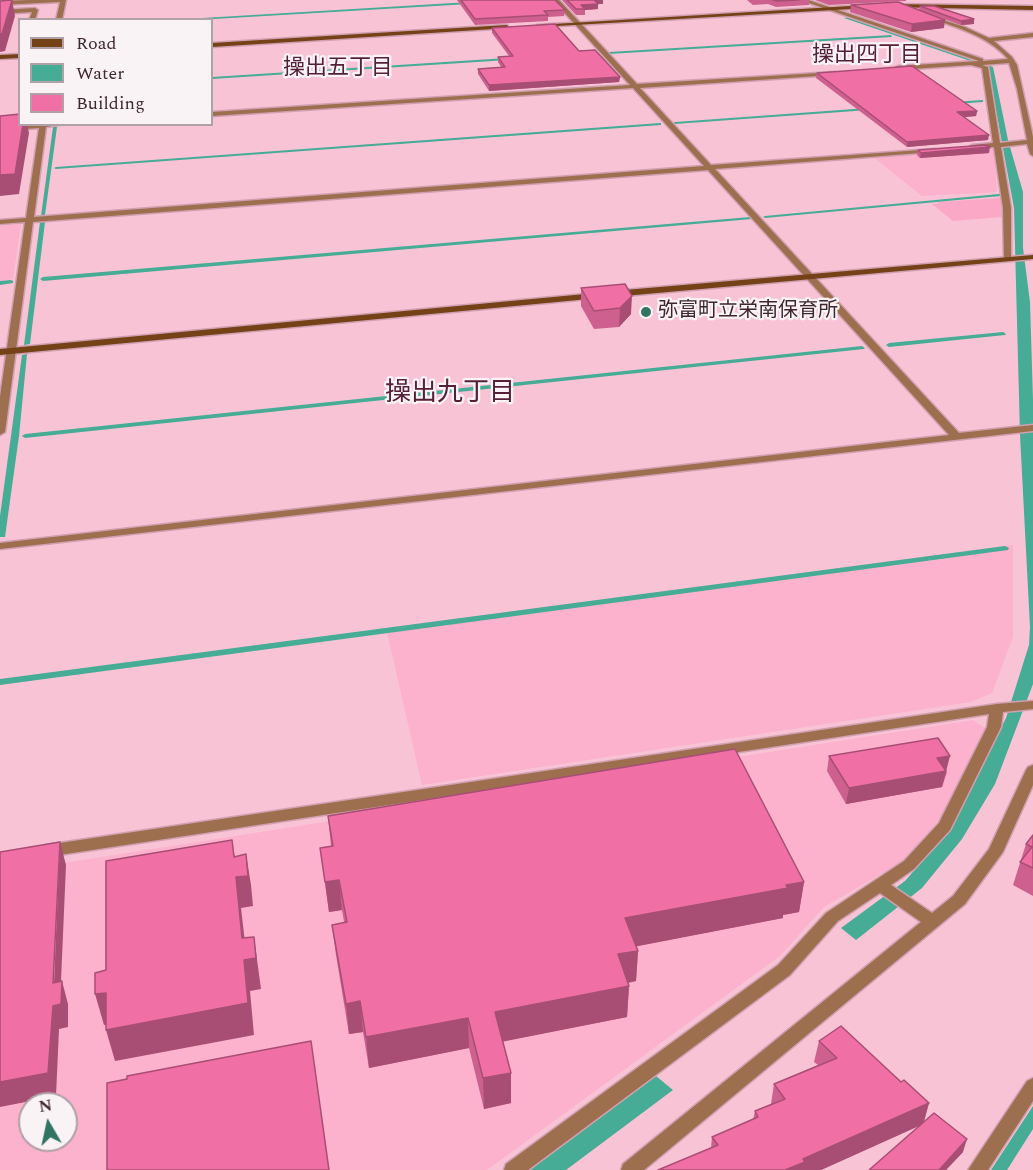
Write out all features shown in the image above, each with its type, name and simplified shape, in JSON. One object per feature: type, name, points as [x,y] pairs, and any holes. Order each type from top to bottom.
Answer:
[{"type":"street","points":[[0,3],[61,0],[59,18]]},
{"type":"street","points":[[556,0],[955,435]]},
{"type":"street","points":[[803,0],[988,63]]},
{"type":"street","points":[[885,4],[1033,8]]},
{"type":"street","points":[[895,5],[952,24],[987,40],[1011,61],[1025,111],[1033,154]]},
{"type":"street","points":[[530,26],[873,7]]},
{"type":"street","points":[[0,12],[35,10],[33,18]]},
{"type":"street","points":[[213,45],[518,27]]},
{"type":"street","points":[[987,40],[1033,35]]},
{"type":"street","points":[[0,57],[18,56]]},
{"type":"street","points":[[891,69],[1011,61]]},
{"type":"street","points":[[972,64],[984,67],[1007,207],[1008,259]]},
{"type":"street","points":[[213,114],[844,72]]},
{"type":"street","points":[[0,129],[32,126]]},
{"type":"street","points":[[0,432],[5,351],[29,220],[43,126]]},
{"type":"street","points":[[963,147],[1030,142]]},
{"type":"street","points":[[0,222],[940,149]]},
{"type":"street","points":[[5,351],[1032,257]]},
{"type":"street","points":[[0,546],[955,435],[1033,428]]},
{"type":"street","points":[[35,852],[997,708],[1033,705]]},
{"type":"street","points":[[513,1170],[784,970],[832,917],[883,887],[909,865],[945,826],[994,727],[997,708]]},
{"type":"street","points":[[630,1170],[959,900],[995,852],[1033,770]]},
{"type":"street","points":[[883,887],[933,922]]},
{"type":"street","points":[[977,1170],[1033,1086]]},
{"type":"shaded area","points":[[994,149],[997,192],[922,196],[872,156]]},
{"type":"shaded area","points":[[1001,198],[1002,217],[953,221],[932,204],[938,204],[938,202]]},
{"type":"shaded area","points":[[21,224],[13,279],[0,281],[0,226]]},
{"type":"shaded area","points":[[1013,545],[1013,637],[992,693],[971,702],[422,785],[386,628]]},
{"type":"shaded area","points":[[973,720],[985,728],[940,819],[903,861],[824,907],[780,956],[487,1170],[0,1170],[0,873]]},
{"type":"water","points":[[850,17],[993,67],[1008,140],[1023,192],[1023,248],[1030,302],[1033,400],[1033,684],[995,784],[962,839],[922,888],[856,940],[841,928],[905,881],[952,827],[1006,718],[1029,645],[1030,627],[1020,435],[1014,208],[988,67],[844,18]]},
{"type":"water","points":[[53,127],[57,127],[45,215],[41,216]]},
{"type":"water","points":[[40,222],[45,222],[30,344],[24,345]]},
{"type":"water","points":[[27,354],[19,436],[5,537],[0,537],[0,516],[22,355]]},
{"type":"water","points":[[656,1076],[673,1090],[566,1170],[530,1170]]},
{"type":"water","points":[[1033,1106],[1033,1129],[1007,1170],[991,1170]]},
{"type":"building","points":[[12,0],[2,34],[0,34],[0,1]]},
{"type":"building","points":[[461,0],[555,0],[565,10],[544,11],[548,15],[475,19]]},
{"type":"building","points":[[567,0],[594,0],[598,4],[581,5],[585,9],[576,9]]},
{"type":"building","points":[[898,2],[945,20],[912,24],[851,5]]},
{"type":"building","points":[[920,6],[934,6],[974,19],[961,21]]},
{"type":"building","points":[[555,24],[579,51],[595,50],[620,77],[489,85],[478,69],[505,67],[498,57],[513,56],[492,28]]},
{"type":"building","points":[[912,66],[977,111],[957,112],[989,135],[907,142],[817,73]]},
{"type":"building","points":[[18,114],[18,126],[23,126],[15,174],[0,175],[0,116]]},
{"type":"building","points":[[986,145],[990,147],[921,153],[918,150]]},
{"type":"building","points":[[625,284],[632,296],[620,308],[594,311],[581,288]]},
{"type":"building","points":[[938,738],[950,756],[937,758],[946,771],[849,788],[829,756]]},
{"type":"building","points":[[735,749],[804,882],[786,885],[788,888],[625,918],[638,951],[618,954],[629,986],[495,1012],[511,1073],[483,1078],[468,1018],[366,1037],[360,1001],[346,1004],[332,925],[347,922],[339,880],[325,882],[320,848],[333,846],[328,816]]},
{"type":"building","points":[[1033,835],[1033,868],[1020,862],[1032,847],[1026,844]]},
{"type":"building","points":[[232,840],[234,857],[246,854],[248,876],[236,877],[242,938],[254,937],[256,958],[244,960],[248,1003],[106,1030],[106,993],[95,994],[95,973],[106,970],[106,861]]},
{"type":"building","points":[[60,842],[53,983],[62,981],[61,1004],[53,1006],[48,1073],[0,1082],[0,852]]},
{"type":"building","points":[[841,1026],[901,1082],[904,1080],[929,1103],[803,1159],[805,1162],[785,1170],[658,1170],[718,1145],[712,1137],[758,1117],[755,1111],[785,1099],[774,1084],[837,1058],[819,1041]]},
{"type":"building","points":[[311,1041],[329,1170],[107,1170],[107,1083],[127,1079],[127,1076]]},
{"type":"building","points":[[934,1113],[967,1139],[939,1170],[869,1170]]},
{"type":"waterway","points":[[205,18],[469,3]]},
{"type":"waterway","points":[[609,53],[891,36]]},
{"type":"waterway","points":[[213,78],[507,59]]},
{"type":"waterway","points":[[954,103],[982,101]]},
{"type":"waterway","points":[[675,123],[868,109]]},
{"type":"waterway","points":[[56,168],[660,124]]},
{"type":"waterway","points":[[765,217],[999,195]]},
{"type":"waterway","points":[[43,279],[750,218]]},
{"type":"waterway","points":[[0,283],[11,282]]},
{"type":"waterway","points":[[889,345],[1003,334]]},
{"type":"waterway","points":[[25,436],[862,348]]},
{"type":"waterway","points":[[0,682],[1005,548]]},
{"type":"place","name":"弥富町立栄南保育所","points":[[646,312]]},
{"type":"district","name":"操出四丁目","points":[[867,57]]},
{"type":"district","name":"操出五丁目","points":[[338,70]]},
{"type":"district","name":"操出九丁目","points":[[450,395]]}]
